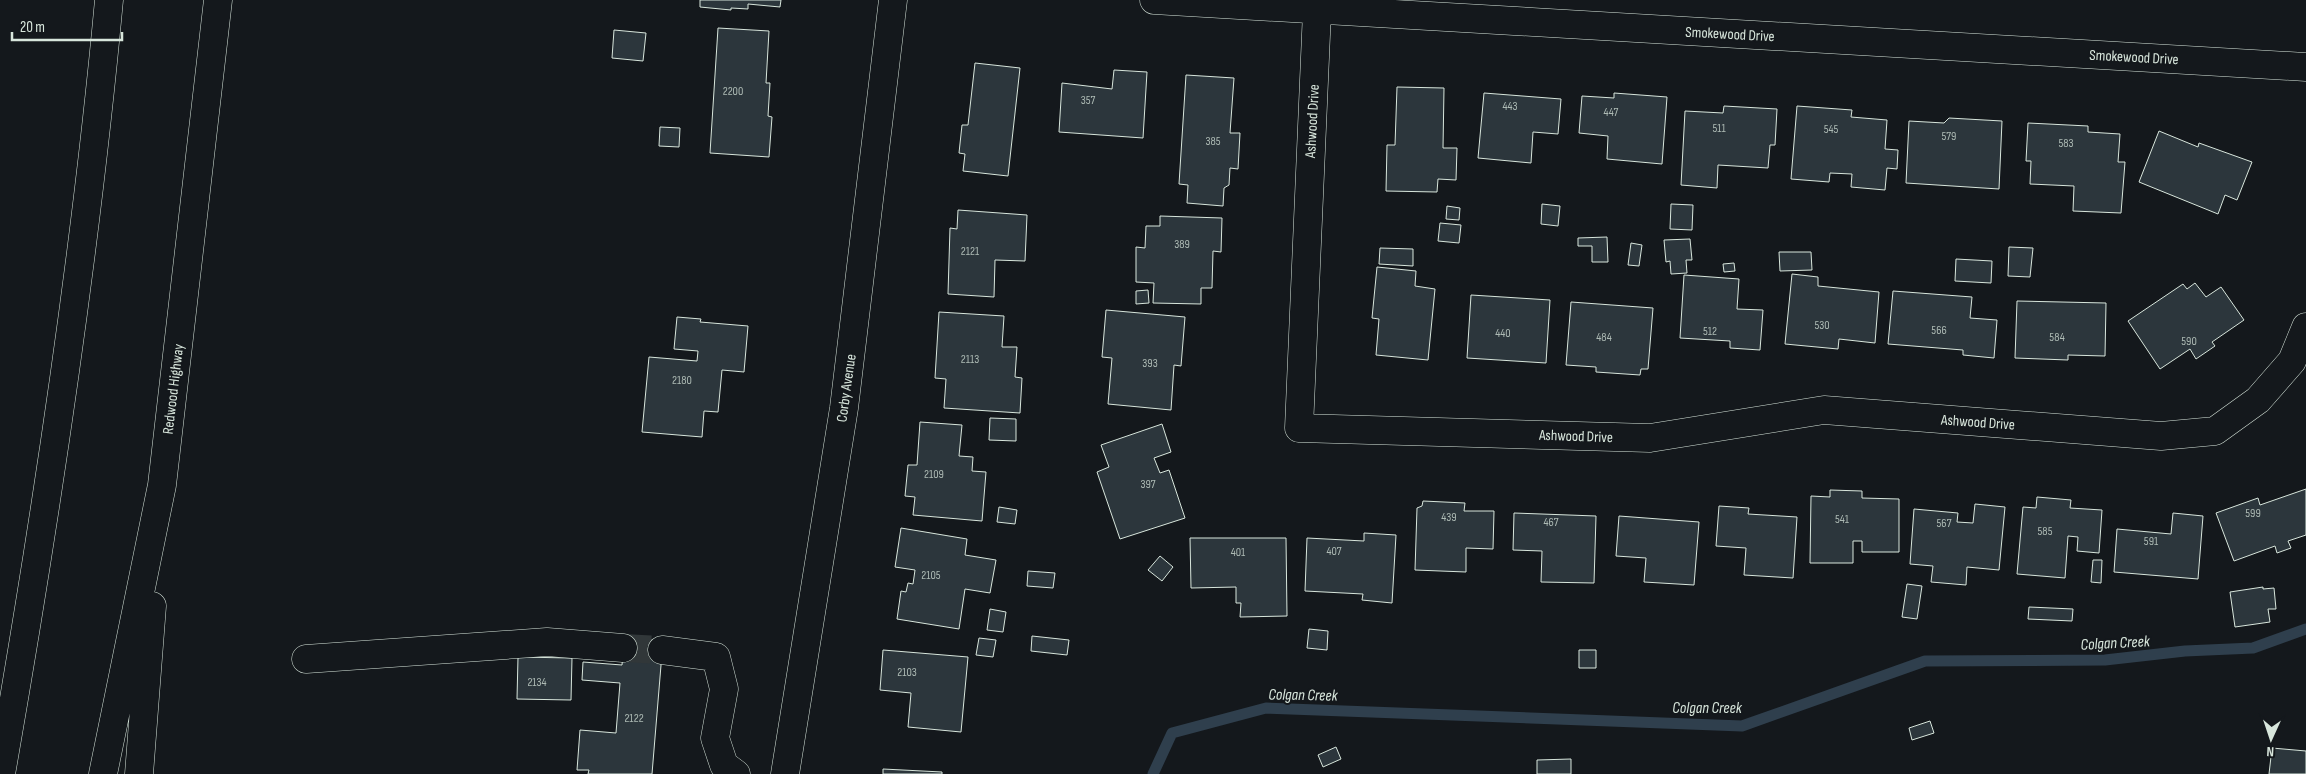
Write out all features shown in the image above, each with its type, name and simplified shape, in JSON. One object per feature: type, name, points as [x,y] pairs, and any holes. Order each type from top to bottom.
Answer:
[{"type":"main road","points":[[1,774],[35,583],[62,390],[95,151],[109,0]]},
{"type":"main road","name":"Redwood Highway","points":[[103,774],[162,485],[218,0]]},
{"type":"main road","name":"Corby Avenue","points":[[785,774],[844,408],[893,0]]},
{"type":"main road","name":"Smokewood Drive","points":[[1154,0],[1317,11],[2306,67]]},
{"type":"main road","name":"Ashwood Drive","points":[[1317,11],[1299,428],[1650,438],[1824,410],[2161,436],[2215,431],[2258,400],[2292,361],[2306,326]]},
{"type":"main road","points":[[139,774],[162,485]]},
{"type":"main road","points":[[306,659],[547,642],[623,648]]},
{"type":"main road","points":[[662,650],[716,657],[724,689],[715,738],[724,765],[736,774]]},
{"type":"building","points":[[700,0],[781,0],[780,7],[748,4],[748,9],[731,8],[731,10],[700,7]]},
{"type":"building","points":[[718,28],[769,31],[766,83],[770,83],[768,116],[772,117],[769,157],[710,153]]},
{"type":"building","points":[[614,30],[646,33],[643,61],[612,58]]},
{"type":"building","points":[[975,63],[1020,68],[1008,176],[963,171],[965,154],[959,153],[962,125],[968,125]]},
{"type":"building","points":[[1114,70],[1147,72],[1143,138],[1059,132],[1062,83],[1112,89]]},
{"type":"building","points":[[1186,75],[1234,78],[1230,133],[1240,133],[1238,169],[1230,168],[1229,185],[1224,188],[1223,206],[1187,203],[1188,185],[1179,184]]},
{"type":"building","points":[[1397,87],[1444,88],[1443,148],[1457,148],[1456,180],[1438,179],[1437,192],[1386,191],[1387,145],[1395,145]]},
{"type":"building","points":[[1484,93],[1561,99],[1558,134],[1533,132],[1531,163],[1478,158]]},
{"type":"building","points":[[1614,93],[1667,97],[1662,164],[1607,159],[1608,136],[1579,133],[1582,96],[1614,98]]},
{"type":"building","points":[[1724,106],[1777,109],[1775,145],[1770,145],[1768,168],[1718,165],[1717,188],[1681,185],[1685,111],[1723,113]]},
{"type":"building","points":[[1797,106],[1852,110],[1851,117],[1887,120],[1885,149],[1898,150],[1897,169],[1887,168],[1885,190],[1851,187],[1852,174],[1830,173],[1829,182],[1791,179]]},
{"type":"building","points":[[1949,118],[2002,121],[1999,189],[1906,183],[1909,121],[1944,123]]},
{"type":"building","points":[[2028,123],[2088,126],[2088,132],[2120,134],[2118,162],[2125,162],[2121,213],[2073,211],[2074,186],[2030,184],[2031,161],[2026,161]]},
{"type":"building","points":[[660,127],[680,128],[679,147],[659,146]]},
{"type":"building","points":[[2159,131],[2198,147],[2199,143],[2252,162],[2237,200],[2225,195],[2218,214],[2139,182]]},
{"type":"building","points":[[1542,204],[1560,206],[1558,226],[1541,224]]},
{"type":"building","points":[[1671,204],[1693,205],[1692,230],[1670,229]]},
{"type":"building","points":[[1447,206],[1460,208],[1459,220],[1446,219]]},
{"type":"building","points":[[958,210],[1027,215],[1025,261],[995,260],[994,297],[948,294],[950,228],[957,229]]},
{"type":"building","points":[[1160,216],[1222,218],[1221,252],[1213,251],[1212,288],[1201,288],[1201,304],[1153,303],[1154,283],[1136,282],[1136,247],[1145,248],[1146,226],[1160,226]]},
{"type":"building","points":[[1440,223],[1461,225],[1459,243],[1438,241]]},
{"type":"building","points":[[1607,237],[1608,262],[1592,262],[1592,246],[1578,246],[1578,238]]},
{"type":"building","points":[[1690,239],[1692,260],[1686,260],[1687,273],[1671,274],[1670,261],[1666,262],[1664,240]]},
{"type":"building","points":[[1631,243],[1642,245],[1639,266],[1628,265]]},
{"type":"building","points":[[2009,247],[2033,248],[2030,277],[2008,276]]},
{"type":"building","points":[[1380,248],[1413,249],[1413,266],[1379,264]]},
{"type":"building","points":[[1779,252],[1811,252],[1812,270],[1780,271]]},
{"type":"building","points":[[1956,259],[1992,261],[1991,283],[1955,281]]},
{"type":"building","points":[[1734,263],[1735,271],[1724,272],[1723,264]]},
{"type":"building","points":[[1377,267],[1416,271],[1415,286],[1435,289],[1428,360],[1376,355],[1379,319],[1372,318]]},
{"type":"building","points":[[1792,274],[1818,277],[1818,286],[1879,292],[1875,343],[1839,339],[1838,349],[1785,344]]},
{"type":"building","points":[[1684,275],[1739,279],[1737,309],[1763,310],[1760,350],[1730,348],[1730,341],[1680,338]]},
{"type":"building","points":[[2195,283],[2206,297],[2221,287],[2244,320],[2212,342],[2215,346],[2196,359],[2190,349],[2160,369],[2128,321],[2183,284],[2187,289]]},
{"type":"building","points":[[1148,290],[1149,303],[1136,304],[1136,291]]},
{"type":"building","points":[[1893,291],[1972,297],[1970,318],[1997,320],[1994,358],[1963,355],[1963,350],[1888,344]]},
{"type":"building","points":[[1471,295],[1550,300],[1546,363],[1467,358]]},
{"type":"building","points":[[2017,301],[2106,303],[2105,356],[2068,355],[2068,360],[2015,358]]},
{"type":"building","points":[[1571,302],[1653,308],[1648,369],[1641,369],[1640,375],[1596,372],[1596,367],[1566,365]]},
{"type":"building","points":[[1106,310],[1185,317],[1181,366],[1174,365],[1171,410],[1108,404],[1112,358],[1102,357]]},
{"type":"building","points":[[939,312],[1004,316],[1002,347],[1017,347],[1015,377],[1022,378],[1020,413],[944,408],[946,379],[935,378]]},
{"type":"building","points":[[677,317],[701,319],[700,322],[748,326],[744,372],[722,370],[718,412],[704,411],[702,437],[642,432],[649,357],[697,361],[698,351],[674,349]]},
{"type":"building","points":[[990,418],[1016,419],[1016,441],[989,440]]},
{"type":"building","points":[[920,422],[962,425],[959,456],[973,457],[972,471],[986,472],[982,521],[913,515],[915,497],[905,496],[908,465],[917,465]]},
{"type":"building","points":[[1162,424],[1171,452],[1154,458],[1160,473],[1169,470],[1185,518],[1120,539],[1097,472],[1109,467],[1101,445]]},
{"type":"building","points":[[2306,489],[2306,535],[2288,541],[2291,548],[2277,553],[2275,546],[2234,561],[2216,513],[2258,498],[2260,505]]},
{"type":"building","points":[[1830,490],[1862,491],[1862,498],[1899,499],[1899,552],[1862,552],[1862,541],[1853,541],[1853,563],[1810,563],[1811,496],[1830,497]]},
{"type":"building","points":[[2037,497],[2071,500],[2070,508],[2102,510],[2099,553],[2077,551],[2078,537],[2068,536],[2065,578],[2017,574],[2023,507],[2036,508]]},
{"type":"building","points":[[1423,501],[1465,503],[1464,511],[1494,511],[1493,549],[1466,548],[1466,572],[1415,570],[1417,508],[1422,506]]},
{"type":"building","points":[[1975,504],[2005,507],[1999,570],[1967,567],[1966,585],[1931,582],[1933,566],[1910,564],[1914,509],[1958,513],[1957,522],[1973,523]]},
{"type":"building","points":[[1719,506],[1749,508],[1748,514],[1797,517],[1793,578],[1744,575],[1746,548],[1716,546]]},
{"type":"building","points":[[999,507],[1017,510],[1015,524],[997,522]]},
{"type":"building","points":[[1514,513],[1596,516],[1594,583],[1541,582],[1542,551],[1513,550]]},
{"type":"building","points":[[2173,513],[2203,516],[2198,579],[2114,572],[2117,529],[2171,534]]},
{"type":"building","points":[[1619,516],[1699,522],[1694,585],[1644,582],[1646,558],[1616,556]]},
{"type":"building","points":[[901,528],[967,539],[965,555],[996,560],[990,593],[965,589],[959,629],[897,619],[901,591],[906,592],[908,583],[913,584],[915,570],[895,567]]},
{"type":"building","points":[[1364,533],[1396,535],[1392,603],[1362,600],[1363,594],[1305,591],[1307,538],[1364,541]]},
{"type":"building","points":[[1190,538],[1286,538],[1287,616],[1240,617],[1241,603],[1236,603],[1236,587],[1191,588]]},
{"type":"building","points":[[1160,556],[1173,567],[1162,581],[1148,570]]},
{"type":"building","points":[[2093,560],[2102,560],[2101,583],[2091,582]]},
{"type":"building","points":[[1028,571],[1055,573],[1053,588],[1027,586]]},
{"type":"building","points":[[1907,584],[1922,586],[1917,619],[1902,617]]},
{"type":"building","points":[[2263,587],[2263,589],[2274,588],[2276,609],[2268,609],[2270,622],[2235,627],[2230,592]]},
{"type":"building","points":[[2029,607],[2073,609],[2072,621],[2028,619]]},
{"type":"building","points":[[990,609],[1006,612],[1003,632],[987,630]]},
{"type":"building","points":[[1309,629],[1328,631],[1327,650],[1307,648]]},
{"type":"building","points":[[1032,636],[1069,640],[1067,655],[1031,651]]},
{"type":"building","points":[[624,638],[663,641],[652,774],[588,774],[589,770],[577,770],[580,730],[616,733],[620,683],[582,680],[583,662],[622,665]]},
{"type":"building","points":[[979,638],[996,640],[993,657],[976,655]]},
{"type":"building","points":[[883,650],[968,657],[961,732],[908,727],[911,693],[880,690]]},
{"type":"building","points":[[1579,650],[1596,650],[1596,668],[1579,668]]},
{"type":"building","points":[[518,657],[572,658],[571,700],[517,699]]},
{"type":"building","points":[[1930,721],[1934,733],[1912,740],[1909,728]]},
{"type":"building","points":[[1336,747],[1341,759],[1323,767],[1318,755]]},
{"type":"building","points":[[2272,748],[2306,751],[2306,774],[2269,774]]},
{"type":"building","points":[[1571,759],[1571,774],[1537,774],[1537,760]]},
{"type":"building","points":[[883,769],[942,772],[942,774],[883,774]]},
{"type":"waterway","name":"Colgan Creek","points":[[1153,774],[1172,733],[1266,708],[1742,726],[1925,661],[2105,660],[2185,651],[2253,648],[2306,629]]},
{"type":"tunnel","points":[[623,648],[662,650]]}]
